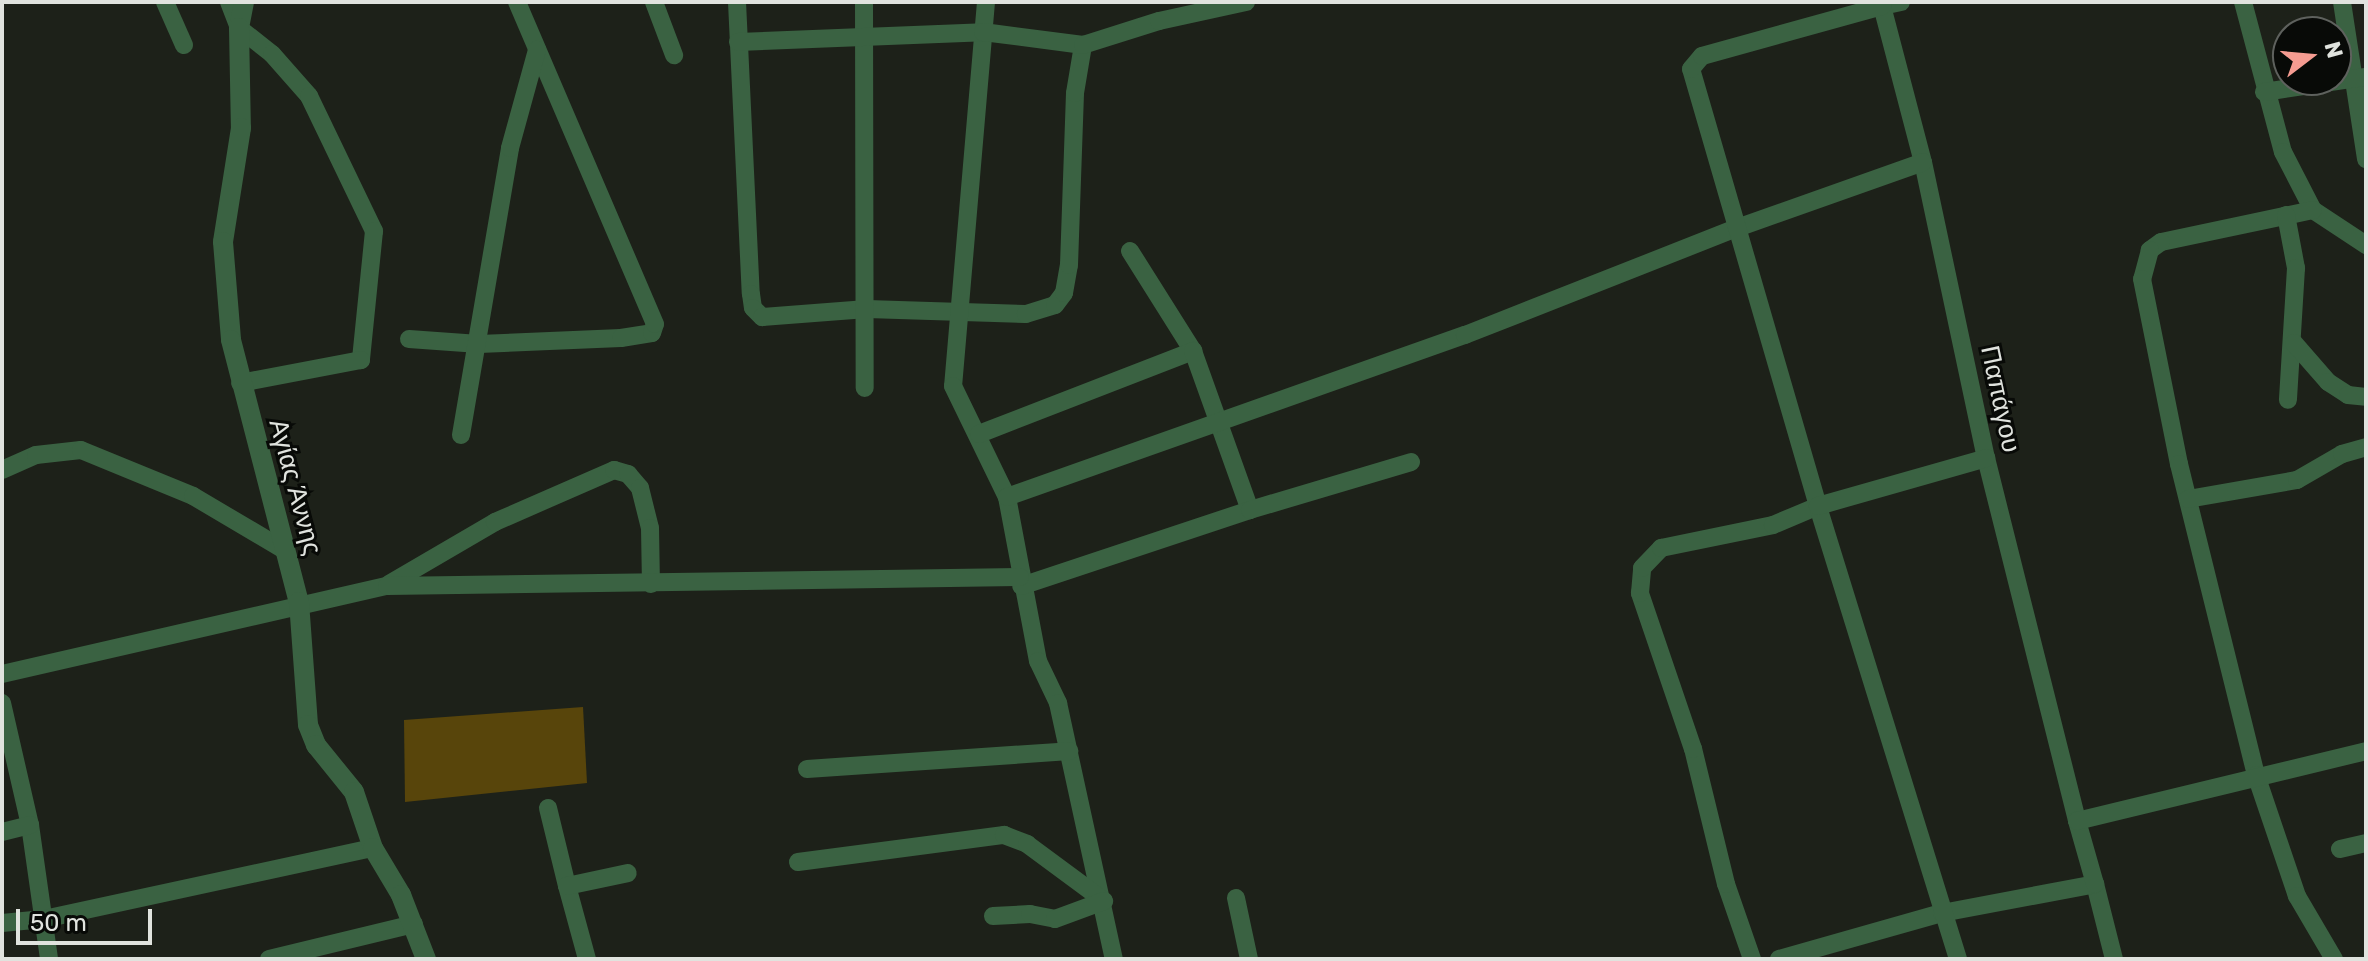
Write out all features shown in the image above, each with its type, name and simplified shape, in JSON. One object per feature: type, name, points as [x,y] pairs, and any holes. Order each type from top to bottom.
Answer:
[{"type":"street","points":[[165,2],[184,45]]},
{"type":"street","points":[[229,2],[239,28],[272,54],[309,96],[374,231],[361,360],[240,383]]},
{"type":"street","name":"Αγίας Άννης","points":[[244,2],[239,28],[241,128],[223,262],[240,383],[299,602],[308,725],[316,745],[354,792],[373,848],[414,924],[426,959]]},
{"type":"street","points":[[409,339],[479,344],[643,336],[655,324],[517,2]]},
{"type":"street","points":[[654,2],[674,55]]},
{"type":"street","points":[[737,2],[753,308],[762,317],[867,309],[956,308],[1041,312],[1055,305],[1064,293],[1083,45]]},
{"type":"street","points":[[864,2],[865,388]]},
{"type":"street","points":[[986,2],[956,308],[953,386],[1007,497],[1038,661],[1058,703],[1104,901],[1114,959]]},
{"type":"street","points":[[738,42],[983,32],[1083,45],[1219,5],[1246,2]]},
{"type":"street","points":[[1901,2],[1694,60],[1691,69],[1818,506],[1958,959]]},
{"type":"street","points":[[2243,2],[2264,92],[2283,152],[2313,210],[2366,245]]},
{"type":"street","points":[[2342,2],[2360,78],[2366,159]]},
{"type":"street","name":"Παπάγου","points":[[1882,6],[1923,162],[1986,458],[2114,959]]},
{"type":"street","points":[[461,435],[479,344],[510,148],[537,50]]},
{"type":"street","points":[[2264,92],[2360,78]]},
{"type":"street","points":[[1007,497],[1220,424],[1737,228],[1923,162]]},
{"type":"street","points":[[2313,210],[2161,242],[2144,261],[2146,306],[2188,499],[2256,775],[2297,896],[2334,959]]},
{"type":"street","points":[[2286,215],[2296,268],[2294,343],[2288,400]]},
{"type":"street","points":[[1130,251],[1193,351],[1250,510]]},
{"type":"street","points":[[2294,343],[2328,382],[2348,395],[2366,397]]},
{"type":"street","points":[[979,434],[1193,351]]},
{"type":"street","points":[[2188,499],[2297,480],[2342,454],[2366,447]]},
{"type":"street","points":[[2,470],[36,455],[81,450],[193,496],[286,551]]},
{"type":"street","points":[[1752,959],[1726,884],[1693,749],[1640,593],[1642,568],[1661,548],[1773,525],[1818,506],[1986,458]]},
{"type":"street","points":[[2,674],[152,643],[299,602],[387,586],[1021,582],[1411,462]]},
{"type":"street","points":[[387,586],[495,522],[614,470],[628,474],[640,488],[650,528],[651,584]]},
{"type":"street","points":[[2,703],[6,741],[30,825],[49,959]]},
{"type":"street","points":[[807,769],[1069,751]]},
{"type":"street","points":[[2077,821],[2256,775],[2366,751]]},
{"type":"street","points":[[548,808],[587,959]]},
{"type":"street","points":[[2,832],[30,825]]},
{"type":"street","points":[[798,862],[1004,835],[1017,837],[1104,901]]},
{"type":"street","points":[[2340,849],[2366,843]]},
{"type":"street","points":[[2,923],[44,919],[373,848]]},
{"type":"street","points":[[567,886],[628,873]]},
{"type":"street","points":[[1779,959],[1942,913],[2095,884]]},
{"type":"street","points":[[1236,898],[1249,959]]},
{"type":"street","points":[[993,916],[1055,919],[1104,901]]},
{"type":"street","points":[[269,959],[414,924]]},
{"type":"shaded area","points":[[583,707],[587,783],[405,802],[404,720]]}]
